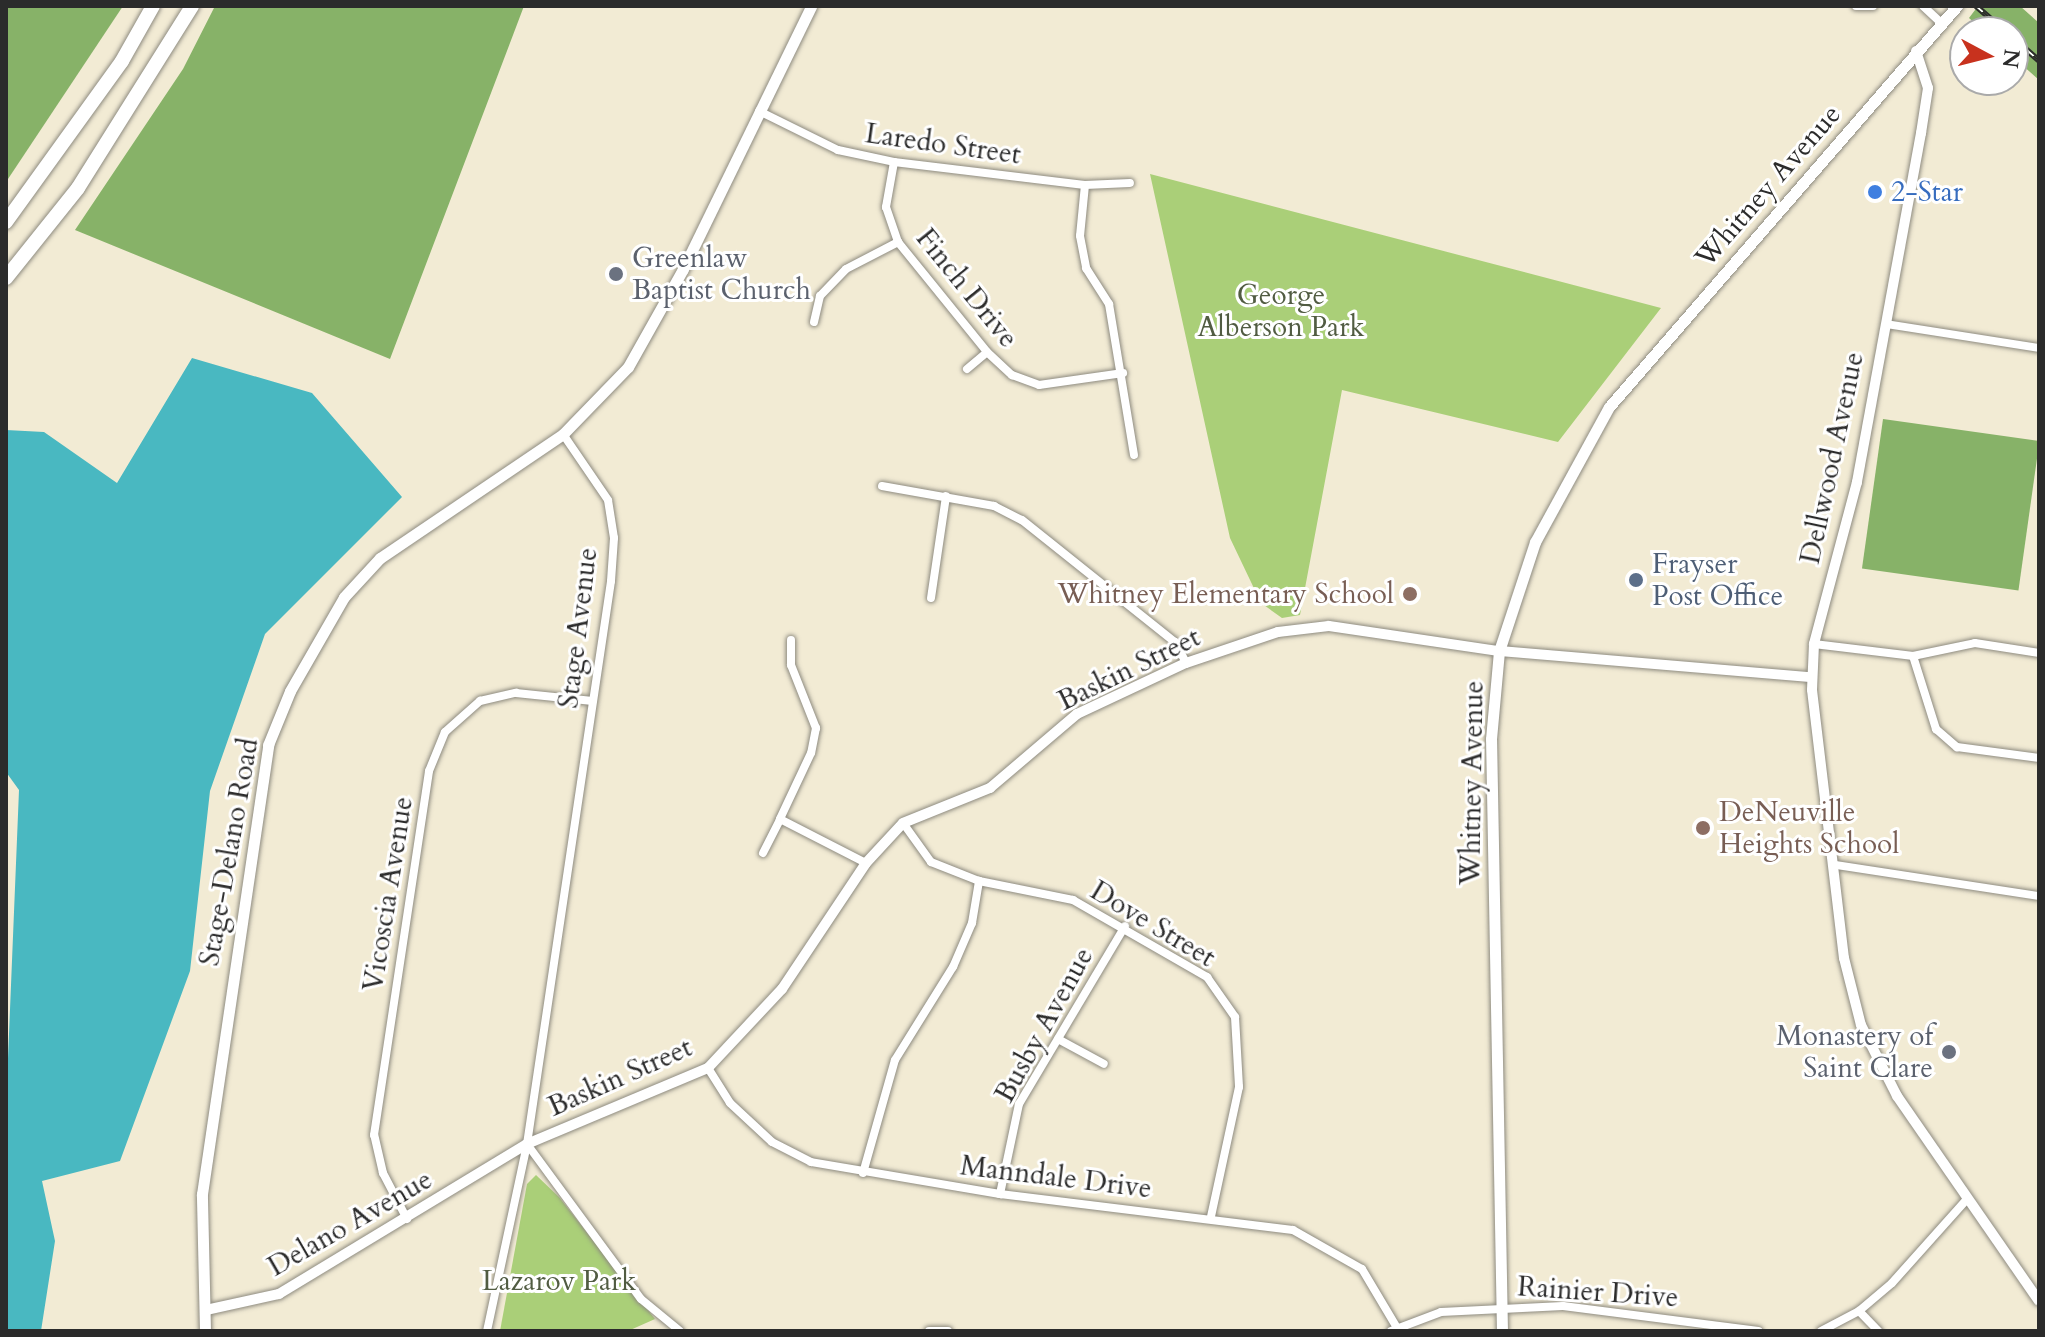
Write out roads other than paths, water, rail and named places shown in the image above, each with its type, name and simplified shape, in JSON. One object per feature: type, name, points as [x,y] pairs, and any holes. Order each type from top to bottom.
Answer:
[{"type":"highway","points":[[6,222],[104,87],[153,6]]},
{"type":"highway","points":[[6,278],[78,188],[192,6]]},
{"type":"main road","points":[[563,434],[628,367],[654,327],[811,6]]},
{"type":"main road","name":"Whitney Avenue","points":[[1502,1331],[1491,739],[1499,651],[1535,542],[1609,407],[1957,6]]},
{"type":"main road","name":"Stage-Delano Road","points":[[206,1310],[202,1194],[225,1023],[268,745],[290,691],[344,597],[380,558],[563,434]]},
{"type":"main road","points":[[205,1331],[206,1310]]},
{"type":"street","points":[[1856,6],[1873,6]]},
{"type":"street","points":[[1923,6],[1942,24]]},
{"type":"street","name":"Dellwood Avenue","points":[[1916,51],[1928,88],[1857,482],[1814,644],[1811,677],[1848,981],[1861,1025],[1882,1072],[2039,1301]]},
{"type":"street","name":"Laredo Street","points":[[759,111],[838,150],[894,162],[1085,185],[1130,183]]},
{"type":"street","name":"Finch Drive","points":[[894,162],[886,207],[898,242],[987,352],[1012,375],[1039,385],[1123,373]]},
{"type":"street","points":[[1085,185],[1080,236],[1086,268],[1109,304],[1123,373],[1134,455]]},
{"type":"street","points":[[814,322],[820,296],[846,269],[898,242]]},
{"type":"street","points":[[1886,324],[2039,348]]},
{"type":"street","points":[[967,369],[987,352]]},
{"type":"street","name":"Stage Avenue","points":[[487,1331],[527,1144],[614,538],[608,500],[563,434]]},
{"type":"street","points":[[882,486],[994,506],[1022,520],[1175,642],[1186,663]]},
{"type":"street","points":[[931,598],[946,496]]},
{"type":"street","name":"Baskin Street","points":[[527,1144],[708,1068],[782,989],[866,863],[903,823],[990,788],[1077,714],[1186,663],[1278,632],[1329,626],[1499,651],[1811,677]]},
{"type":"street","points":[[763,853],[811,753],[816,728],[791,665],[791,640]]},
{"type":"street","points":[[1814,644],[1913,656],[1975,643],[2039,653]]},
{"type":"street","points":[[1913,656],[1936,729],[1957,747],[2039,758]]},
{"type":"street","name":"Vicoscia Avenue","points":[[407,1219],[383,1173],[374,1135],[429,771],[445,732],[480,701],[516,693],[593,701]]},
{"type":"street","points":[[780,819],[866,863]]},
{"type":"street","name":"Dove Street","points":[[903,823],[931,862],[979,881],[1073,900],[1125,926],[1207,977],[1235,1017],[1239,1087],[1211,1217]]},
{"type":"street","points":[[1836,865],[2039,896]]},
{"type":"street","points":[[863,1173],[895,1060],[953,967],[972,923],[979,881]]},
{"type":"street","name":"Busby Avenue","points":[[1000,1194],[1019,1104],[1125,926]]},
{"type":"street","points":[[1058,1039],[1104,1064]]},
{"type":"street","name":"Manndale Drive","points":[[708,1068],[730,1103],[772,1142],[811,1162],[1000,1194],[1211,1217],[1293,1230],[1329,1247],[1362,1269],[1393,1329]]},
{"type":"street","points":[[527,1144],[641,1299],[680,1331]]},
{"type":"street","name":"Delano Avenue","points":[[206,1310],[279,1294],[527,1144]]},
{"type":"street","points":[[1821,1331],[1859,1311],[1892,1283],[1967,1199]]},
{"type":"street","name":"Rainier Drive","points":[[1393,1329],[1441,1312],[1502,1307],[1609,1309],[1758,1331]]},
{"type":"street","points":[[1859,1311],[1878,1331]]},
{"type":"street","points":[[929,1331],[948,1331]]},
{"type":"water","points":[[192,358],[312,393],[402,497],[265,634],[210,791],[190,971],[120,1161],[42,1181],[55,1241],[41,1331],[6,1331],[6,1107],[19,790],[6,772],[6,430],[44,432],[117,483]]},
{"type":"railway","points":[[1976,6],[1988,16]]},
{"type":"railway","points":[[2029,52],[2039,61]]},
{"type":"place","name":"2-Star","points":[[1875,192]]},
{"type":"place","name":"Greenlaw Baptist Church","points":[[616,274]]},
{"type":"place","name":"Frayser Post Office","points":[[1636,580]]},
{"type":"place","name":"Whitney Elementary School","points":[[1410,594]]},
{"type":"place","name":"DeNeuville Heights School","points":[[1703,828]]},
{"type":"place","name":"Monastery of Saint Clare","points":[[1949,1052]]},
{"type":"park label","name":"George Alberson Park","points":[[1281,311]]},
{"type":"park label","name":"Lazarov Park","points":[[559,1281]]}]
